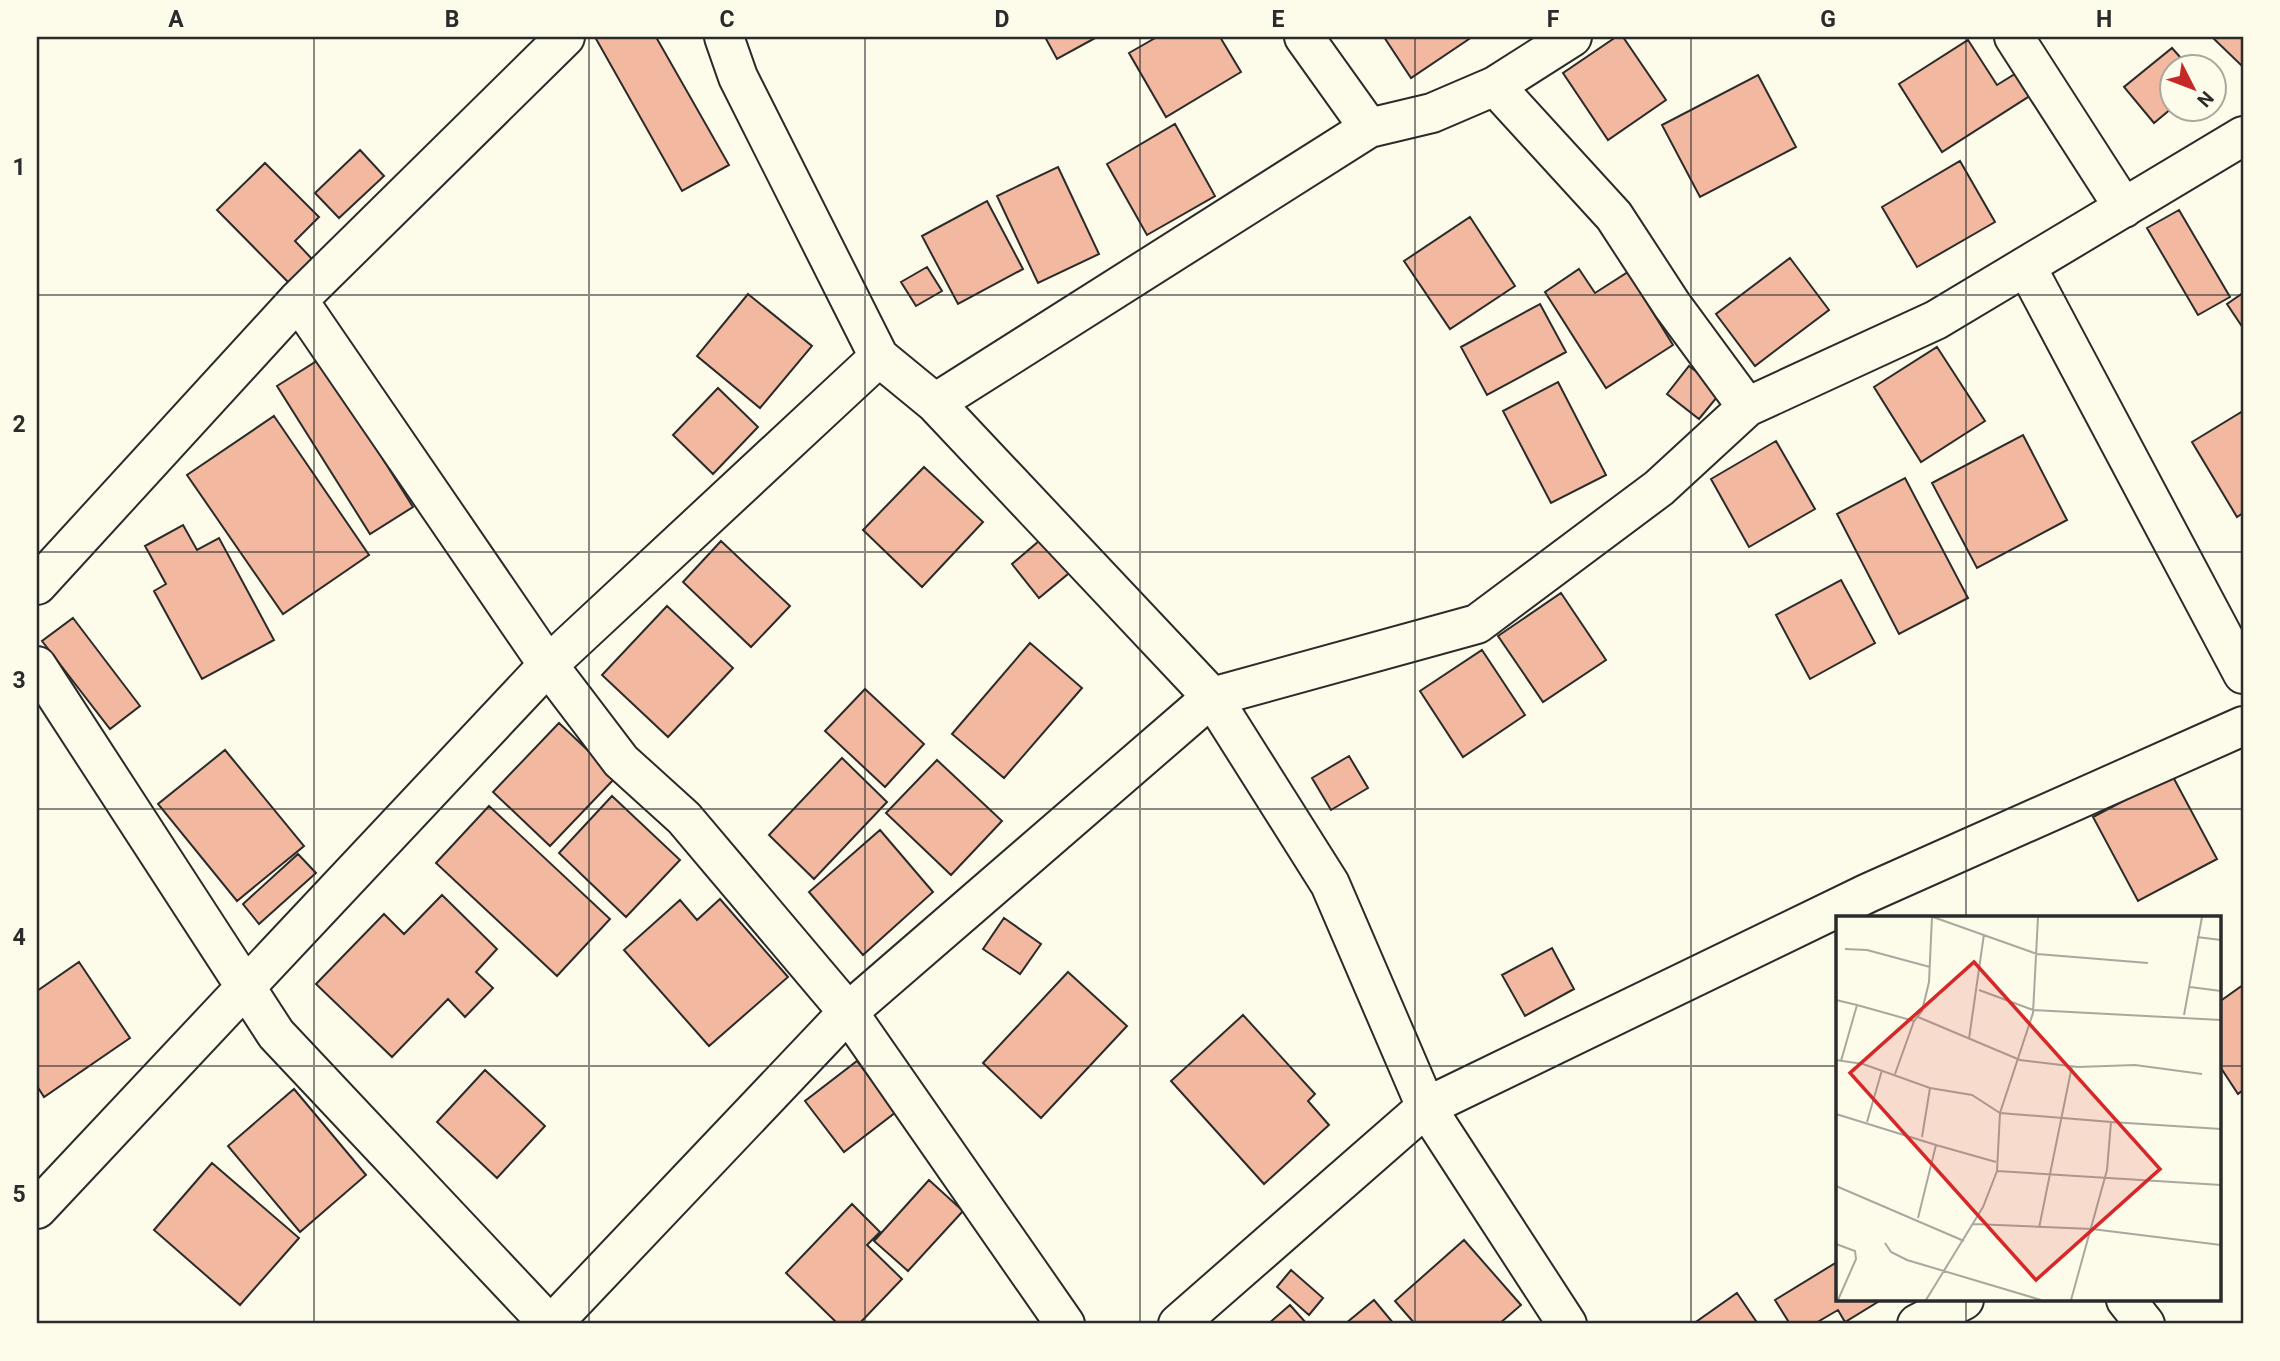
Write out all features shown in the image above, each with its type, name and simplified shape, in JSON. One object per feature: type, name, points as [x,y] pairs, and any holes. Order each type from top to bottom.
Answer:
[{"type":"street","points":[[37,586],[298,300],[565,37]]},
{"type":"street","points":[[724,37],[738,78],[878,358],[935,403],[1212,697],[1330,884],[1426,1107],[1567,1324]]},
{"type":"street","points":[[1304,37],[1369,128]]},
{"type":"street","points":[[935,403],[1369,128],[1432,113],[1494,86],[1572,37]]},
{"type":"street","points":[[2014,37],[2124,208]]},
{"type":"street","points":[[1494,86],[1614,216],[1672,305],[1747,407]]},
{"type":"street","points":[[37,666],[276,1034],[551,1324],[848,1012],[1212,697],[1477,624],[1659,488],[1747,407],[1936,320],[2243,136]]},
{"type":"street","points":[[2026,266],[2243,674]]},
{"type":"street","points":[[298,300],[548,666],[621,761],[684,818],[848,1012],[1065,1324]]},
{"type":"street","points":[[37,1209],[548,666],[878,358]]},
{"type":"street","points":[[1178,1324],[1426,1107],[2243,726]]},
{"type":"street","points":[[1917,1324],[1960,1302]]},
{"type":"street","points":[[2128,1302],[2145,1324]]},
{"type":"building","points":[[595,37],[656,37],[729,165],[682,191]]},
{"type":"building","points":[[1045,37],[1097,37],[1057,59]]},
{"type":"building","points":[[1157,37],[1220,37],[1241,72],[1166,117],[1129,53]]},
{"type":"building","points":[[1384,37],[1472,37],[1411,78]]},
{"type":"building","points":[[1616,37],[1623,37],[1666,100],[1608,140],[1563,73]]},
{"type":"building","points":[[2212,37],[2243,37],[2243,67],[2228,52]]},
{"type":"building","points":[[1968,40],[1997,85],[2023,69],[2036,92],[1942,152],[1899,84]]},
{"type":"building","points":[[2158,59],[2158,120],[2154,123],[2124,87]]},
{"type":"building","points":[[1758,75],[1796,147],[1700,197],[1662,125]]},
{"type":"building","points":[[1175,124],[1215,196],[1147,235],[1107,164]]},
{"type":"building","points":[[360,150],[384,176],[339,218],[315,193]]},
{"type":"building","points":[[1960,161],[1995,222],[1917,267],[1882,207]]},
{"type":"building","points":[[265,163],[319,217],[295,241],[313,260],[289,283],[217,210]]},
{"type":"building","points":[[1058,167],[1099,254],[1038,283],[997,196]]},
{"type":"building","points":[[987,201],[1023,269],[958,304],[922,236]]},
{"type":"building","points":[[2179,210],[2230,297],[2198,315],[2147,228]]},
{"type":"building","points":[[1470,217],[1515,286],[1450,329],[1404,261]]},
{"type":"building","points":[[1790,258],[1829,310],[1755,366],[1716,314]]},
{"type":"building","points":[[927,267],[942,291],[916,306],[901,282]]},
{"type":"building","points":[[1579,269],[1595,293],[1628,272],[1673,345],[1606,388],[1545,292]]},
{"type":"building","points":[[2243,293],[2243,328],[2227,304]]},
{"type":"building","points":[[748,294],[812,346],[760,408],[697,356]]},
{"type":"building","points":[[1540,304],[1566,352],[1487,395],[1461,347]]},
{"type":"building","points":[[1937,347],[1985,421],[1921,462],[1874,387]]},
{"type":"building","points":[[320,359],[413,507],[370,534],[277,386]]},
{"type":"building","points":[[1689,366],[1722,391],[1699,419],[1667,394]]},
{"type":"building","points":[[1558,382],[1606,475],[1551,503],[1503,411]]},
{"type":"building","points":[[718,388],[758,427],[713,474],[673,435]]},
{"type":"building","points":[[2243,411],[2243,513],[2237,517],[2192,442]]},
{"type":"building","points":[[274,416],[369,555],[283,614],[187,475]]},
{"type":"building","points":[[2023,435],[2067,520],[1977,568],[1932,483]]},
{"type":"building","points":[[1776,441],[1815,509],[1749,547],[1711,479]]},
{"type":"building","points":[[924,467],[983,522],[922,587],[863,530]]},
{"type":"building","points":[[1905,478],[1968,598],[1899,634],[1837,514]]},
{"type":"building","points":[[183,525],[197,550],[219,538],[274,640],[202,679],[154,591],[166,584],[145,546]]},
{"type":"building","points":[[1046,535],[1074,569],[1039,598],[1012,564]]},
{"type":"building","points":[[721,541],[790,606],[751,647],[683,582]]},
{"type":"building","points":[[1841,580],[1875,643],[1810,679],[1776,615]]},
{"type":"building","points":[[1561,593],[1606,660],[1543,702],[1498,636]]},
{"type":"building","points":[[667,606],[733,668],[668,737],[602,675]]},
{"type":"building","points":[[73,618],[140,706],[110,729],[42,641]]},
{"type":"building","points":[[1030,643],[1082,688],[1004,778],[952,734]]},
{"type":"building","points":[[1482,650],[1525,715],[1463,757],[1420,691]]},
{"type":"building","points":[[865,689],[924,744],[885,787],[825,731]]},
{"type":"building","points":[[559,723],[616,777],[550,846],[493,792]]},
{"type":"building","points":[[225,750],[304,846],[237,901],[158,804]]},
{"type":"building","points":[[1349,756],[1368,788],[1331,810],[1312,778]]},
{"type":"building","points":[[842,758],[887,802],[814,879],[769,835]]},
{"type":"building","points":[[937,760],[1002,821],[951,875],[886,813]]},
{"type":"building","points":[[2172,775],[2217,859],[2138,901],[2093,817]]},
{"type":"building","points":[[612,796],[680,860],[626,917],[559,853]]},
{"type":"building","points":[[489,806],[610,919],[557,976],[436,863]]},
{"type":"building","points":[[880,830],[933,892],[863,955],[809,892]]},
{"type":"building","points":[[298,854],[316,873],[259,924],[243,904]]},
{"type":"building","points":[[442,895],[497,949],[476,972],[493,988],[465,1017],[448,999],[392,1057],[316,984],[384,914],[404,934]]},
{"type":"building","points":[[720,899],[788,977],[709,1046],[624,950],[680,900],[697,920]]},
{"type":"building","points":[[1004,918],[1041,944],[1020,974],[983,949]]},
{"type":"building","points":[[1552,948],[1574,989],[1525,1016],[1502,975]]},
{"type":"building","points":[[79,962],[130,1038],[44,1097],[37,1086],[37,991]]},
{"type":"building","points":[[1068,972],[1127,1026],[1041,1118],[983,1063]]},
{"type":"building","points":[[2243,985],[2243,1090],[2238,1094],[2220,1067],[2220,1001]]},
{"type":"building","points":[[1243,1015],[1315,1094],[1308,1101],[1329,1125],[1264,1184],[1171,1081]]},
{"type":"building","points":[[857,1061],[896,1112],[844,1152],[805,1101]]},
{"type":"building","points":[[485,1070],[545,1126],[497,1178],[437,1122]]},
{"type":"building","points":[[294,1089],[366,1175],[300,1232],[228,1146]]},
{"type":"building","points":[[212,1163],[299,1238],[240,1305],[154,1230]]},
{"type":"building","points":[[929,1180],[963,1211],[908,1271],[874,1241]]},
{"type":"building","points":[[852,1204],[880,1232],[867,1245],[902,1279],[859,1324],[838,1324],[786,1273]]},
{"type":"building","points":[[1464,1240],[1521,1305],[1499,1324],[1415,1324],[1395,1301]]},
{"type":"building","points":[[1836,1263],[1836,1302],[1878,1302],[1845,1322],[1838,1310],[1814,1324],[1790,1324],[1775,1300]]},
{"type":"building","points":[[1291,1270],[1323,1298],[1309,1315],[1277,1287]]},
{"type":"building","points":[[1737,1293],[1758,1324],[1693,1324]]},
{"type":"building","points":[[1374,1300],[1394,1324],[1345,1324]]},
{"type":"building","points":[[1290,1305],[1307,1324],[1268,1324]]}]
